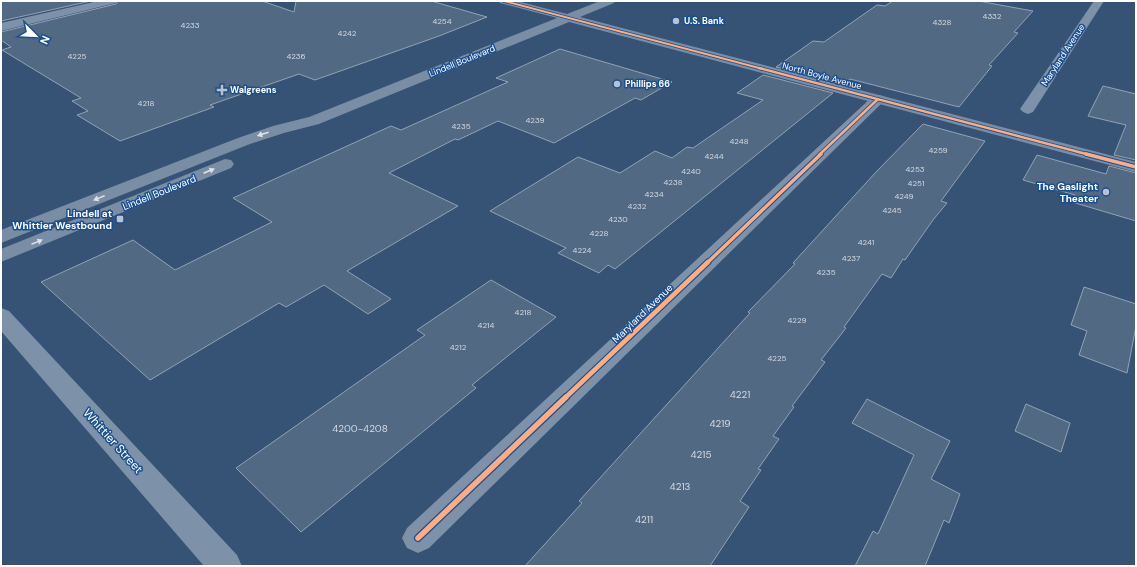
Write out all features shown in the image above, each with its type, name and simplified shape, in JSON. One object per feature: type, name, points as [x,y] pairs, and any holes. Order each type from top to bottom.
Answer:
[{"type":"main road","name":"North Boyle Avenue","points":[[504,1],[1136,167]]},
{"type":"main road","name":"Lindell Boulevard","points":[[1,256],[280,141],[314,121],[610,1]]},
{"type":"main road","name":"Lindell Boulevard","points":[[1,237],[244,141],[279,129],[314,121]]},
{"type":"street","points":[[1,27],[112,1]]},
{"type":"street","name":"Maryland Avenue","points":[[1028,109],[1099,1]]},
{"type":"street","name":"Maryland Avenue","points":[[418,538],[878,99]]},
{"type":"street","name":"Whittier Street","points":[[1,316],[225,566]]},
{"type":"building","points":[[1,1],[91,1],[1,21]]},
{"type":"building","points":[[118,1],[262,1],[294,12],[296,1],[431,1],[487,17],[439,36],[315,80],[299,74],[210,105],[214,107],[120,141],[77,115],[88,111],[72,101],[81,98],[2,50],[11,47],[1,40],[1,32],[116,4]]},
{"type":"building","points":[[893,1],[978,1],[1033,11],[1014,32],[1018,33],[989,65],[992,66],[959,107],[850,79],[844,84],[776,67],[813,41],[824,42],[877,5],[885,6]]},
{"type":"building","points":[[560,49],[672,82],[641,100],[635,98],[554,143],[498,121],[458,140],[455,139],[389,173],[458,206],[347,271],[391,299],[368,314],[324,285],[286,307],[279,303],[150,380],[41,282],[133,240],[175,270],[272,222],[233,198],[391,126],[401,130],[508,82],[496,78]]},
{"type":"building","points":[[763,75],[833,93],[615,269],[608,265],[599,273],[558,253],[566,248],[490,211],[578,157],[620,173],[655,151],[672,158],[687,147],[693,148],[763,100],[737,93]]},
{"type":"building","points":[[1103,86],[1136,94],[1136,160],[1114,155],[1126,125],[1088,116]]},
{"type":"building","points":[[923,124],[985,141],[941,201],[947,203],[905,260],[903,259],[891,278],[882,274],[844,327],[846,328],[821,360],[825,362],[792,406],[794,407],[773,436],[779,439],[758,469],[761,470],[740,501],[749,507],[710,566],[525,566],[582,503],[579,501],[750,313],[748,312],[795,264],[793,263],[876,172]]},
{"type":"building","points":[[1037,155],[1106,174],[1109,166],[1136,173],[1136,221],[1072,202],[1075,195],[1023,180]]},
{"type":"building","points":[[491,280],[556,317],[472,385],[476,388],[301,532],[236,468],[425,335],[417,330]]},
{"type":"building","points":[[1084,287],[1136,304],[1136,326],[1127,373],[1079,355],[1087,331],[1071,325]]},
{"type":"building","points":[[867,399],[950,441],[931,479],[960,494],[949,523],[944,520],[925,566],[855,566],[873,531],[878,534],[914,455],[852,423]]},
{"type":"building","points":[[1026,404],[1070,423],[1061,452],[1015,431]]},
{"type":"cycle path","points":[[504,1],[1136,167]]},
{"type":"cycle path","points":[[418,538],[878,99]]},
{"type":"place","name":"U.S. Bank","points":[[676,21]]},
{"type":"place","name":"Phillips 66","points":[[617,84]]},
{"type":"place","name":"Walgreens","points":[[222,90]]},
{"type":"place","name":"The Gaslight Theater","points":[[1106,192]]},
{"type":"place","name":"Lindell at Whittier Westbound","points":[[120,219]]}]
